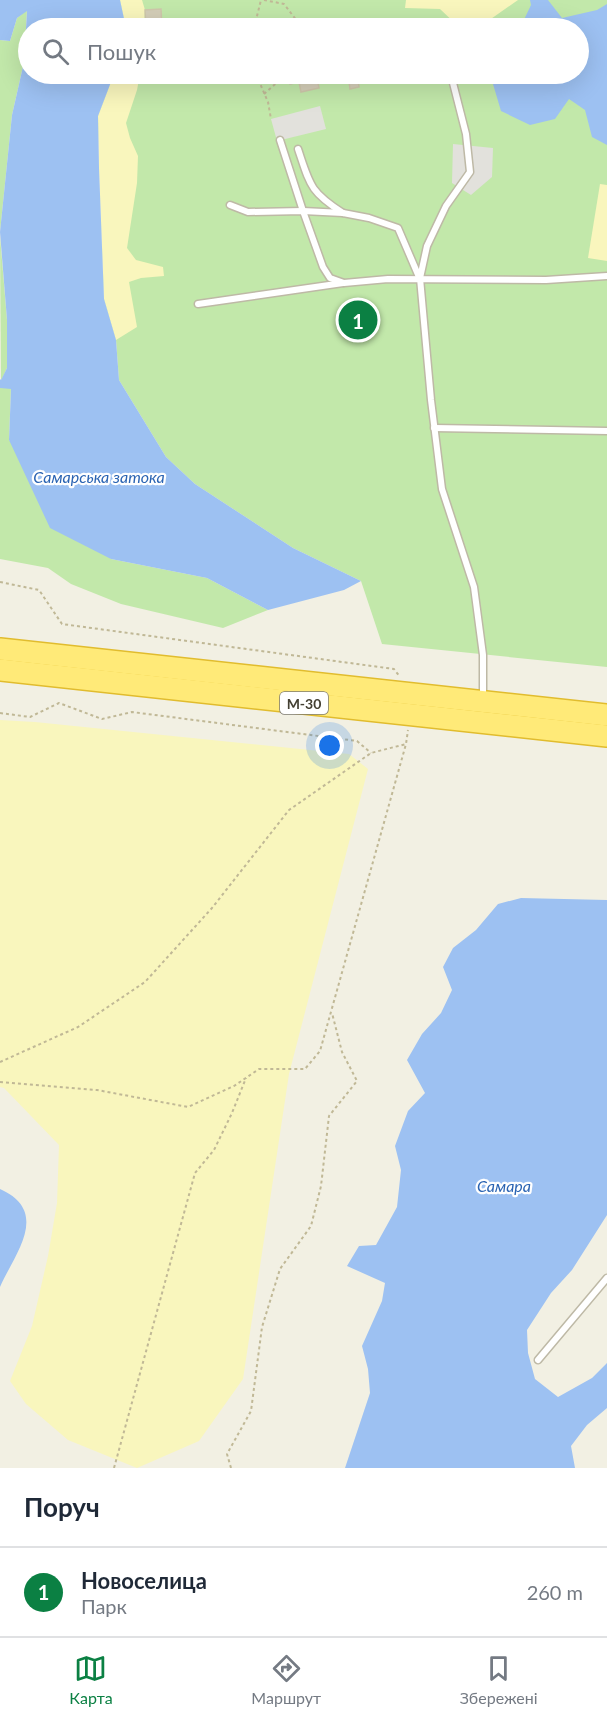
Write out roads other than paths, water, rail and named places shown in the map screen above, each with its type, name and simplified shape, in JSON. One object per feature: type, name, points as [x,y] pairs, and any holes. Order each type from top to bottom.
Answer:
[{"type":"highway","name":"М-30","points":[[0,649],[411,704],[607,736]]},
{"type":"highway","name":"М-30","points":[[0,670],[411,704],[483,702],[607,715]]},
{"type":"lane","points":[[453,84],[466,134],[471,172],[446,206],[427,246],[420,278],[442,489],[474,587],[483,655],[483,702]]},
{"type":"lane","points":[[280,140],[323,267],[330,278],[344,283]]},
{"type":"lane","points":[[298,149],[311,187],[324,201],[343,213]]},
{"type":"lane","points":[[230,205],[248,212],[343,213],[369,218],[398,228],[420,278]]},
{"type":"lane","points":[[198,304],[388,279],[546,280],[607,276]]},
{"type":"lane","points":[[434,428],[607,431]]},
{"type":"lane","points":[[538,1360],[607,1278]]},
{"type":"water","name":"Самарська затока","points":[[0,0],[120,0],[124,18],[27,18],[27,11],[17,18],[10,41],[0,40]]},
{"type":"water","points":[[530,0],[548,0],[562,18],[525,18],[531,5]]},
{"type":"water","points":[[607,4],[607,145],[592,137],[585,110],[569,99],[555,119],[530,125],[501,111],[493,84],[589,84],[589,18],[562,18],[597,10]]},
{"type":"water","name":"Самарська затока","points":[[19,84],[110,84],[98,116],[99,168],[104,299],[116,340],[119,380],[166,457],[195,484],[293,548],[361,581],[344,590],[268,610],[207,578],[111,559],[50,528],[9,440],[11,389],[0,388],[0,379],[7,368],[7,320],[0,232],[12,115]]},
{"type":"water","name":"Самара","points":[[521,898],[607,900],[607,1215],[572,1270],[551,1293],[527,1330],[528,1353],[535,1379],[558,1397],[592,1378],[607,1363],[607,1408],[587,1425],[571,1446],[575,1468],[345,1468],[370,1393],[368,1369],[362,1346],[382,1301],[385,1283],[347,1266],[359,1246],[376,1245],[397,1207],[401,1170],[395,1146],[408,1111],[425,1093],[407,1060],[422,1034],[441,1013],[452,990],[443,967],[453,948],[476,930],[498,904]]},
{"type":"water","points":[[0,1189],[15,1198],[24,1209],[26,1221],[25,1234],[20,1247],[0,1287]]},
{"type":"place","name":"Новоселица","points":[[358,320]]}]
